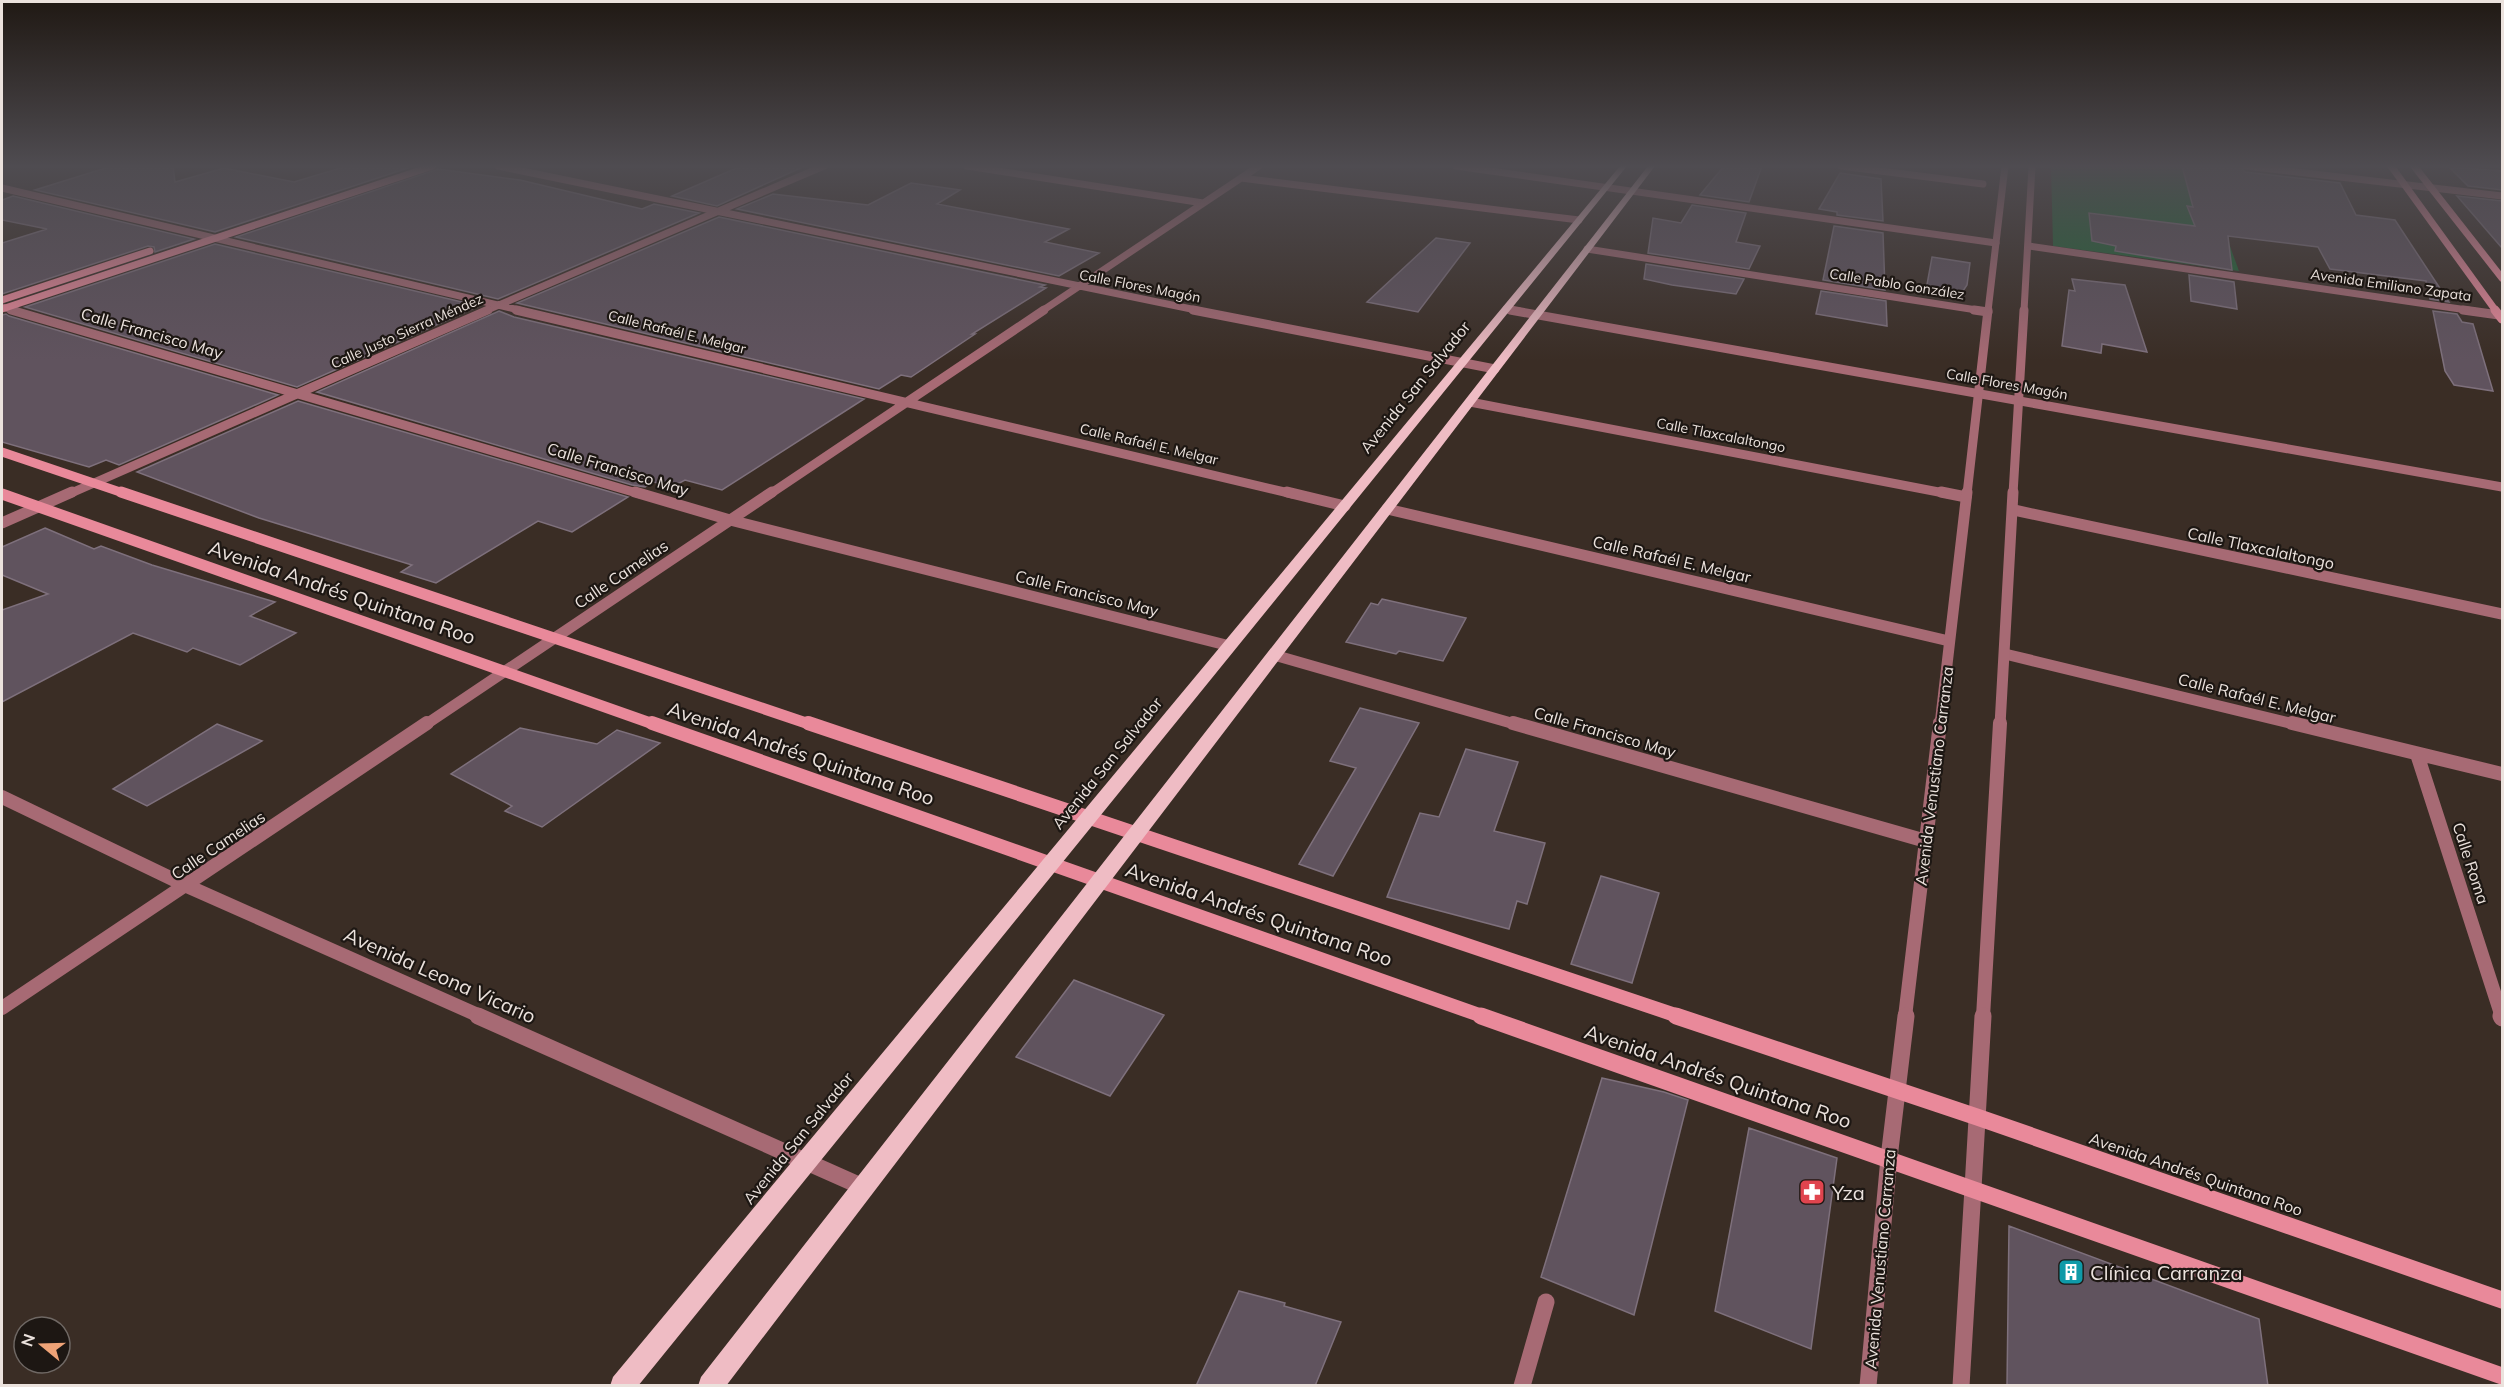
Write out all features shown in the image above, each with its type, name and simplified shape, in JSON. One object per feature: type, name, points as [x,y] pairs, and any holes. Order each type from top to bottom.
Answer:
[{"type":"main road","points":[[2,306],[213,231]]},
{"type":"main road","points":[[2,306],[240,231]]},
{"type":"main road","name":"Avenida San Salvador","points":[[622,1386],[1570,231]]},
{"type":"main road","points":[[710,1386],[1601,231]]},
{"type":"main road","points":[[2438,231],[2501,317]]},
{"type":"main road","points":[[2465,231],[2502,278]]},
{"type":"main road","name":"Avenida Andrés Quintana Roo","points":[[2,452],[1898,1090],[2502,1300]]},
{"type":"main road","name":"Avenida Andrés Quintana Roo","points":[[2,494],[2502,1376]]},
{"type":"street","name":"Calle Rafaél E. Melgar","points":[[189,231],[1345,506]]},
{"type":"street","name":"Calle Justo Sierra Méndez","points":[[2,523],[499,305],[675,231]]},
{"type":"street","name":"Calle Flores Magón","points":[[803,231],[1495,369]]},
{"type":"street","name":"Calle Camelias","points":[[2,1008],[1161,231]]},
{"type":"street","points":[[1912,231],[1996,243]]},
{"type":"street","name":"Avenida Venustiano Carranza","points":[[1868,1386],[1889,1158],[1997,231]]},
{"type":"street","points":[[1961,1386],[2030,231]]},
{"type":"street","name":"Avenida Emiliano Zapata","points":[[2029,246],[2501,317]]},
{"type":"street","name":"Calle Pablo González","points":[[1587,249],[1988,312]]},
{"type":"street","name":"Calle Francisco May","points":[[2,306],[730,520],[1230,646]]},
{"type":"street","name":"Calle Flores Magón","points":[[1506,309],[2502,487]]},
{"type":"street","name":"Calle Tlaxcalaltongo","points":[[1470,402],[1966,497]]},
{"type":"street","name":"Calle Rafaél E. Melgar","points":[[1387,509],[1949,641]]},
{"type":"street","name":"Calle Tlaxcalaltongo","points":[[2013,510],[2502,614]]},
{"type":"street","name":"Calle Rafaél E. Melgar","points":[[2005,654],[2502,774]]},
{"type":"street","name":"Calle Francisco May","points":[[1274,655],[1926,842]]},
{"type":"street","name":"Calle Roma","points":[[2417,754],[2502,1018]]},
{"type":"street","name":"Avenida Leona Vicario","points":[[2,797],[187,886],[863,1187]]},
{"type":"street","points":[[1522,1386],[1545,1302]]},
{"type":"green space","points":[[2053,231],[2224,231],[2239,271],[2053,246]]},
{"type":"building","points":[[41,231],[159,231],[194,239],[155,252],[154,247],[148,246],[2,294],[2,243]]},
{"type":"building","points":[[255,231],[658,231],[498,299],[236,237]]},
{"type":"building","points":[[687,231],[785,231],[1045,285],[1040,287],[1046,288],[972,334],[975,334],[911,377],[901,375],[879,389],[517,303]]},
{"type":"building","points":[[841,231],[1066,231],[1045,242],[1099,253],[1059,276]]},
{"type":"building","points":[[1651,231],[1740,231],[1736,242],[1760,246],[1749,269],[1648,253]]},
{"type":"building","points":[[1833,231],[1883,233],[1885,290],[1823,280]]},
{"type":"building","points":[[2091,231],[2402,231],[2449,302],[2430,299],[2426,281],[2330,269],[2318,247],[2228,236],[2232,270],[2115,251],[2116,246],[2092,241]]},
{"type":"building","points":[[2487,231],[2502,231],[2502,248]]},
{"type":"building","points":[[1436,238],[1470,243],[1418,312],[1367,302]]},
{"type":"building","points":[[215,244],[479,306],[297,387],[25,307]]},
{"type":"building","points":[[1932,257],[1970,263],[1967,285],[1959,297],[1926,290]]},
{"type":"building","points":[[1646,264],[1744,279],[1736,294],[1672,285],[1644,279]]},
{"type":"building","points":[[2189,275],[2234,282],[2237,309],[2191,301]]},
{"type":"building","points":[[2072,279],[2125,285],[2147,352],[2102,344],[2101,353],[2062,346],[2069,290],[2075,291]]},
{"type":"building","points":[[1821,291],[1886,301],[1887,326],[1816,314]]},
{"type":"building","points":[[499,311],[514,317],[864,399],[722,490],[685,480],[672,487],[654,482],[645,487],[632,485],[317,392]]},
{"type":"building","points":[[2433,311],[2457,314],[2462,322],[2473,324],[2493,391],[2454,385],[2445,371]]},
{"type":"building","points":[[6,314],[278,395],[119,465],[106,460],[89,467],[2,442],[2,315]]},
{"type":"building","points":[[298,401],[628,497],[572,532],[538,521],[436,583],[401,572],[412,565],[259,518],[137,472]]},
{"type":"building","points":[[45,528],[94,549],[101,546],[152,565],[275,602],[250,616],[296,633],[240,665],[193,648],[187,652],[133,633],[2,702],[2,610],[48,594],[2,575],[2,547]]},
{"type":"building","points":[[1382,599],[1466,618],[1443,661],[1399,651],[1396,654],[1346,642],[1371,603],[1378,605]]},
{"type":"building","points":[[1360,708],[1419,723],[1333,876],[1299,864],[1356,768],[1330,761]]},
{"type":"building","points":[[217,724],[262,741],[147,806],[113,789]]},
{"type":"building","points":[[520,728],[597,744],[617,730],[660,743],[542,827],[505,811],[512,806],[451,774]]},
{"type":"building","points":[[1466,749],[1518,762],[1494,831],[1545,843],[1527,904],[1517,901],[1509,929],[1387,897],[1420,813],[1439,817]]},
{"type":"building","points":[[1601,876],[1659,893],[1632,983],[1571,964]]},
{"type":"building","points":[[1074,980],[1164,1015],[1110,1096],[1016,1057]]},
{"type":"building","points":[[1602,1078],[1664,1092],[1688,1100],[1634,1315],[1541,1277]]},
{"type":"building","points":[[1749,1128],[1837,1158],[1811,1349],[1715,1311]]},
{"type":"building","name":"Clínica Carranza","points":[[2009,1226],[2259,1319],[2268,1386],[2007,1386]]},
{"type":"building","points":[[1239,1291],[1285,1303],[1284,1306],[1341,1322],[1315,1386],[1196,1386]]},
{"type":"place","name":"Yza","points":[[1812,1192]]},
{"type":"place","name":"Clínica Carranza","points":[[2071,1272]]}]
